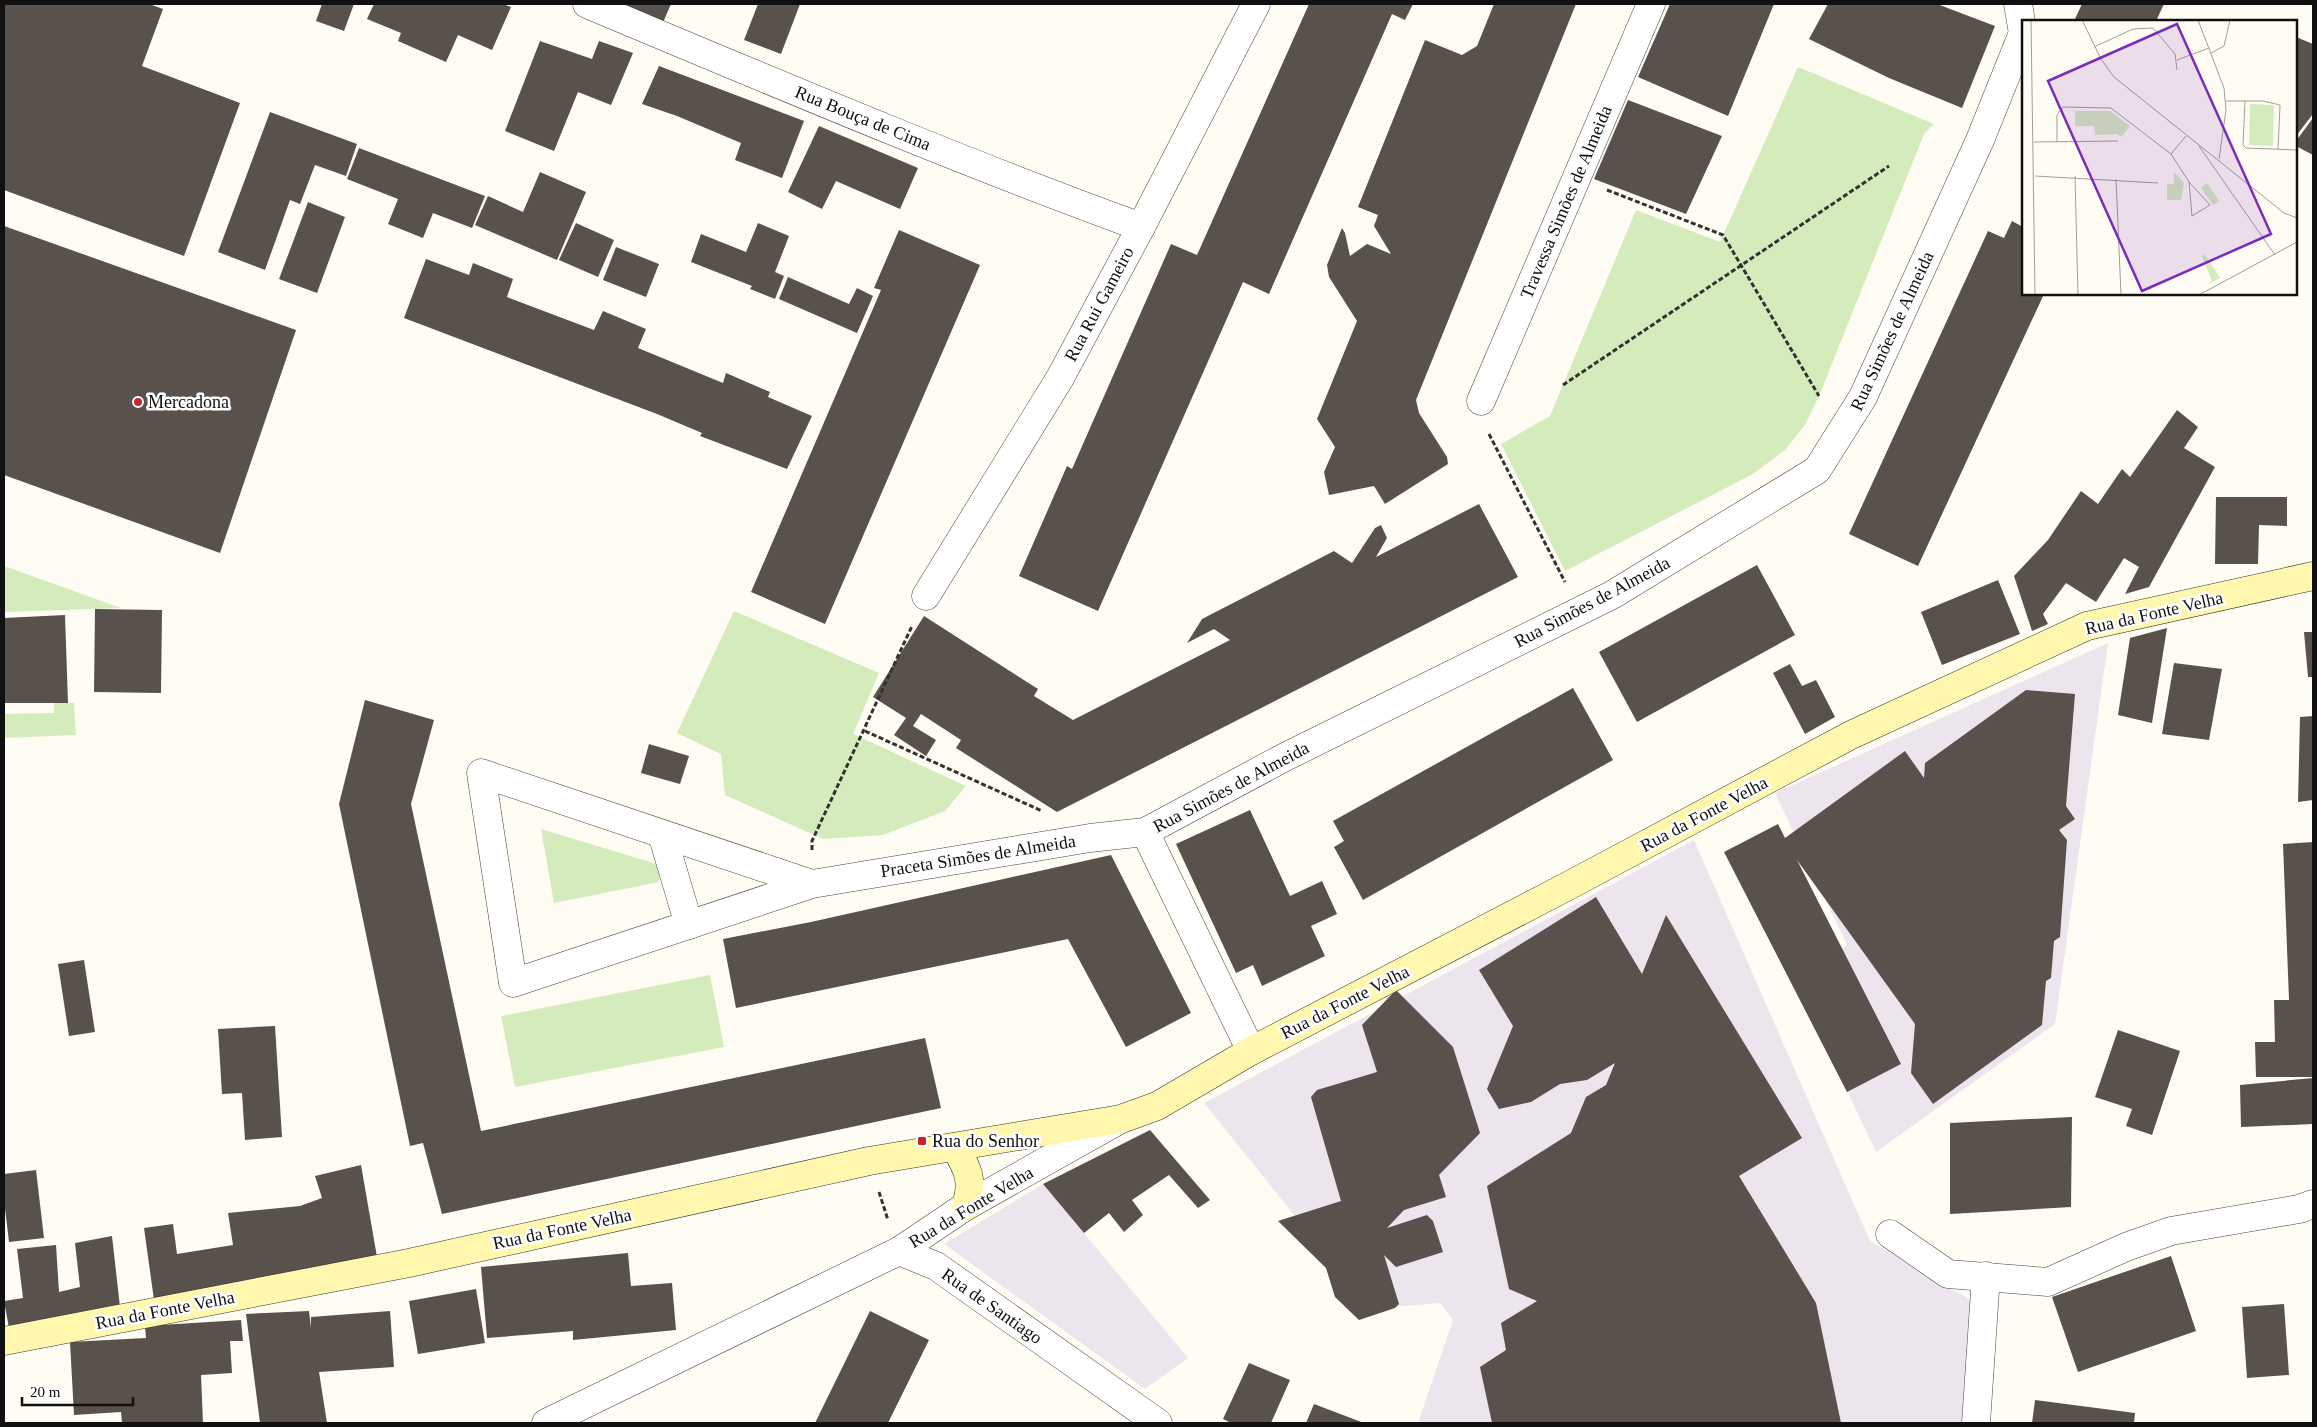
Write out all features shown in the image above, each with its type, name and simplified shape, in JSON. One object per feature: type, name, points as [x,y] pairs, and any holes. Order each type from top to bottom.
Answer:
[{"type":"street","name":"Rua Bouça de Cima","points":[[587,4],[829,105],[1066,200],[1141,227]]},
{"type":"street","name":"Rua Rui Gameiro","points":[[926,596],[1060,378],[1141,227],[1256,4]]},
{"type":"street","name":"Travessa Simões de Almeida","points":[[1481,400],[1651,4]]},
{"type":"street","name":"Rua Simões de Almeida","points":[[2018,4],[2022,27]]},
{"type":"street","name":"Rua Simões de Almeida","points":[[1251,1051],[1145,832],[1285,757],[1620,590],[1817,470],[1863,397],[1980,140],[2022,35]]},
{"type":"street","name":"Rua da Fonte Velha","points":[[4,1341],[408,1263],[869,1161],[1120,1119],[1157,1106],[1251,1051],[1575,883],[1851,735],[2087,626],[2313,576]]},
{"type":"street","name":"Praceta Simões de Almeida","points":[[812,884],[481,773],[513,983],[812,884],[1090,838],[1145,832]]},
{"type":"street","points":[[662,834],[689,925]]},
{"type":"street","name":"Rua da Fonte Velha","points":[[898,1251],[966,1206],[1120,1119]]},
{"type":"street","points":[[955,1146],[969,1175],[971,1191],[966,1206]]},
{"type":"street","points":[[1890,1234],[1948,1274],[2048,1282],[2126,1247],[2171,1231],[2299,1209],[2313,1204]]},
{"type":"street","points":[[546,1423],[898,1251]]},
{"type":"street","name":"Rua de Santiago","points":[[898,1251],[936,1266],[1158,1423]]},
{"type":"street","points":[[1976,1423],[1986,1276]]},
{"type":"path","points":[[1563,385],[1889,166]]},
{"type":"path","points":[[1576,179],[1723,235],[1819,396]]},
{"type":"path","points":[[1481,400],[1477,410],[1580,611]]},
{"type":"path","points":[[812,884],[812,841],[865,731],[926,596]]},
{"type":"path","points":[[865,731],[1046,813]]},
{"type":"path","points":[[869,1161],[898,1251]]},
{"type":"shaded area","points":[[2108,643],[2055,1024],[1876,1152],[1793,976],[1847,945],[1775,793]]},
{"type":"shaded area","points":[[1694,840],[1870,1241],[1986,1309],[1986,1423],[1418,1423],[1453,1320],[1440,1303],[1370,1309],[1204,1103]]},
{"type":"shaded area","points":[[1043,1184],[1188,1358],[1145,1389],[944,1244]]},
{"type":"green space","points":[[1798,67],[1934,124],[1924,134],[1819,396],[1805,425],[1785,450],[1753,474],[1565,571],[1501,444],[1550,416],[1636,210],[1720,242]]},
{"type":"green space","points":[[4,566],[121,608],[4,612]]},
{"type":"green space","points":[[734,611],[879,673],[853,734],[966,786],[945,811],[883,835],[823,839],[725,795],[721,754],[677,733]]},
{"type":"green space","points":[[54,703],[74,703],[76,735],[4,738],[4,714],[54,713]]},
{"type":"green space","points":[[541,829],[660,865],[659,882],[554,903]]},
{"type":"green space","points":[[710,975],[724,1047],[515,1087],[501,1016]]},
{"type":"building","points":[[4,4],[149,4],[163,9],[142,66],[240,103],[184,256],[4,190]]},
{"type":"building","points":[[322,4],[354,4],[344,31],[316,21]]},
{"type":"building","points":[[374,4],[503,4],[511,7],[492,50],[458,35],[446,62],[398,41],[401,33],[367,19]]},
{"type":"building","points":[[604,4],[671,4],[661,27]]},
{"type":"building","points":[[758,4],[800,4],[781,54],[744,40]]},
{"type":"building","points":[[1309,4],[1413,4],[1405,20],[1392,14],[1269,294],[1243,282],[1098,611],[1019,576],[1067,466],[1072,469],[1171,244],[1197,255]]},
{"type":"building","points":[[1494,4],[1576,4],[1416,400],[1419,413],[1447,457],[1448,464],[1385,504],[1374,486],[1329,495],[1324,472],[1335,447],[1317,419],[1357,321],[1329,277],[1327,265],[1342,228],[1345,233],[1350,256],[1367,244],[1391,254],[1374,226],[1378,215],[1358,207],[1425,40],[1462,55],[1477,46]]},
{"type":"building","points":[[1670,4],[1774,4],[1728,116],[1638,77]]},
{"type":"building","points":[[1828,4],[1937,4],[1995,26],[1962,108],[1889,78],[1809,39]]},
{"type":"building","points":[[2082,4],[2164,4],[2156,20],[2074,20]]},
{"type":"building","points":[[2297,37],[2313,44],[2313,114],[2297,135]]},
{"type":"building","points":[[540,41],[592,59],[599,41],[633,53],[611,105],[578,92],[554,151],[505,131]]},
{"type":"building","points":[[659,66],[804,121],[782,178],[735,160],[741,143],[677,116],[642,104]]},
{"type":"building","points":[[1628,100],[1722,136],[1686,214],[1594,179]]},
{"type":"building","points":[[270,112],[357,144],[346,176],[315,165],[300,204],[290,200],[265,270],[218,252]]},
{"type":"building","points":[[2313,118],[2313,155],[2297,147],[2297,140]]},
{"type":"building","points":[[819,126],[918,168],[900,209],[836,181],[822,209],[788,192]]},
{"type":"building","points":[[359,148],[485,196],[472,228],[433,213],[423,238],[388,224],[398,199],[347,179]]},
{"type":"building","points":[[540,172],[586,192],[557,260],[475,225],[488,196],[523,212]]},
{"type":"building","points":[[308,202],[345,217],[317,293],[279,279]]},
{"type":"building","points":[[2012,221],[2022,226],[2022,295],[2044,295],[1918,566],[1849,534],[1988,231],[2004,238]]},
{"type":"building","points":[[576,223],[614,240],[598,277],[559,260]]},
{"type":"building","points":[[758,223],[789,236],[775,272],[784,276],[775,299],[750,289],[752,286],[691,262],[701,234],[746,252]]},
{"type":"building","name":"Mercadona","points":[[4,226],[296,330],[220,553],[4,475]]},
{"type":"building","points":[[899,230],[980,265],[825,624],[751,592],[881,290],[874,288]]},
{"type":"building","points":[[616,247],[659,264],[646,297],[603,280]]},
{"type":"building","points":[[426,259],[469,275],[473,263],[513,279],[507,297],[594,330],[603,311],[646,329],[638,348],[723,383],[726,373],[770,392],[768,397],[812,416],[787,469],[700,436],[702,433],[657,414],[404,318]]},
{"type":"building","points":[[788,277],[849,304],[857,288],[873,296],[857,333],[779,299]]},
{"type":"building","points":[[2177,410],[2198,427],[2184,448],[2215,467],[2149,587],[2125,594],[2139,567],[2124,558],[2096,602],[2066,583],[2043,614],[2048,624],[2032,631],[2014,576],[2048,540],[2081,491],[2098,504],[2122,469],[2130,477]]},
{"type":"building","points":[[2216,497],[2287,497],[2287,526],[2259,525],[2258,564],[2215,564]]},
{"type":"building","points":[[1479,504],[1518,577],[1057,812],[956,748],[961,740],[921,714],[913,726],[936,740],[926,756],[894,735],[906,718],[873,697],[924,616],[1038,689],[1034,696],[1073,720],[1230,640],[1214,629],[1187,643],[1202,619],[1334,551],[1352,563],[1375,528],[1381,525],[1387,538],[1376,557]]},
{"type":"building","points":[[1757,565],[1795,635],[1637,722],[1599,652]]},
{"type":"building","points":[[1998,580],[2020,634],[1942,665],[1921,612]]},
{"type":"building","points":[[95,609],[162,610],[161,693],[94,692]]},
{"type":"building","points":[[65,615],[68,703],[4,703],[4,618]]},
{"type":"building","points":[[2167,628],[2152,723],[2118,715],[2130,638]]},
{"type":"building","points":[[2304,632],[2313,632],[2313,677],[2308,677]]},
{"type":"building","points":[[2174,663],[2222,669],[2209,740],[2162,734]]},
{"type":"building","points":[[1790,664],[1802,686],[1816,680],[1835,717],[1805,734],[1773,673]]},
{"type":"building","points":[[1573,688],[1613,760],[1363,900],[1334,847],[1344,841],[1333,821]]},
{"type":"building","points":[[2026,690],[2075,694],[2066,806],[2075,819],[2059,830],[2067,840],[2060,937],[2054,941],[2051,978],[2046,981],[2042,1025],[1933,1104],[1911,1073],[1915,1024],[1797,860],[1901,1064],[1847,1092],[1724,852],[1778,824],[1785,838],[1905,751],[1924,778],[1925,763]]},
{"type":"building","points":[[365,700],[434,720],[411,804],[481,1131],[925,1038],[941,1108],[442,1214],[423,1143],[410,1146],[339,804]]},
{"type":"building","points":[[2313,716],[2313,800],[2298,802],[2300,717]]},
{"type":"building","points":[[649,744],[689,756],[680,784],[641,773]]},
{"type":"building","points":[[1250,810],[1290,896],[1322,881],[1337,914],[1311,926],[1325,956],[1262,986],[1253,965],[1236,973],[1176,844]]},
{"type":"building","points":[[2313,842],[2313,1077],[2256,1077],[2255,1042],[2275,1042],[2274,1000],[2289,1000],[2283,844]]},
{"type":"building","points":[[1111,855],[1191,1013],[1126,1047],[1068,939],[736,1008],[723,939],[811,922]]},
{"type":"building","points":[[1596,897],[1642,974],[1666,915],[1802,1138],[1739,1176],[1816,1303],[1841,1423],[1492,1423],[1480,1367],[1506,1350],[1501,1323],[1537,1301],[1509,1289],[1487,1186],[1571,1133],[1586,1097],[1606,1085],[1615,1063],[1587,1080],[1560,1084],[1531,1102],[1499,1109],[1487,1089],[1513,1026],[1479,970]]},
{"type":"building","points":[[84,960],[95,1032],[69,1036],[58,964]]},
{"type":"building","points":[[1396,990],[1453,1047],[1480,1133],[1439,1175],[1446,1197],[1404,1210],[1387,1228],[1427,1215],[1433,1221],[1443,1252],[1396,1267],[1384,1255],[1399,1304],[1395,1308],[1359,1320],[1335,1297],[1326,1268],[1278,1221],[1341,1201],[1311,1097],[1317,1090],[1377,1072],[1362,1025]]},
{"type":"building","points":[[275,1026],[282,1137],[245,1140],[242,1093],[222,1094],[218,1029]]},
{"type":"building","points":[[2118,1030],[2180,1051],[2152,1135],[2126,1126],[2132,1109],[2095,1097]]},
{"type":"building","points":[[2313,1078],[2313,1124],[2241,1127],[2240,1085]]},
{"type":"building","points":[[2072,1117],[2071,1207],[1950,1214],[1950,1123]]},
{"type":"building","points":[[1150,1130],[1210,1200],[1198,1208],[1169,1175],[1132,1200],[1143,1215],[1124,1232],[1109,1213],[1084,1233],[1043,1184]]},
{"type":"building","points":[[361,1165],[377,1257],[154,1300],[144,1228],[173,1224],[177,1254],[233,1245],[228,1213],[300,1206],[322,1198],[315,1176]]},
{"type":"building","points":[[36,1170],[44,1238],[9,1242],[4,1200],[4,1174]]},
{"type":"building","points":[[112,1236],[120,1307],[9,1328],[4,1301],[23,1298],[17,1249],[56,1245],[59,1292],[80,1287],[75,1243]]},
{"type":"building","points":[[628,1253],[631,1286],[672,1283],[676,1330],[573,1340],[573,1331],[487,1338],[481,1267]]},
{"type":"building","points":[[2171,1256],[2196,1331],[2078,1372],[2052,1297]]},
{"type":"building","points":[[476,1289],[485,1343],[418,1354],[409,1301]]},
{"type":"building","points":[[2284,1304],[2289,1375],[2247,1378],[2242,1307]]},
{"type":"building","points":[[309,1311],[311,1328],[311,1317],[390,1311],[394,1367],[319,1372],[327,1423],[260,1423],[246,1314]]},
{"type":"building","points":[[870,1311],[929,1340],[888,1423],[815,1423]]},
{"type":"building","points":[[241,1320],[243,1341],[230,1341],[232,1373],[201,1375],[203,1423],[122,1423],[121,1412],[74,1415],[70,1342],[146,1338],[145,1326]]},
{"type":"building","points":[[1249,1363],[1290,1380],[1271,1423],[1231,1423],[1223,1419]]},
{"type":"building","points":[[2035,1400],[2135,1413],[2134,1423],[2032,1423]]},
{"type":"building","points":[[1314,1404],[1364,1423],[1306,1423]]},
{"type":"place","name":"Mercadona","points":[[138,402]]},
{"type":"place","name":"Rua do Senhor","points":[[922,1141]]}]
